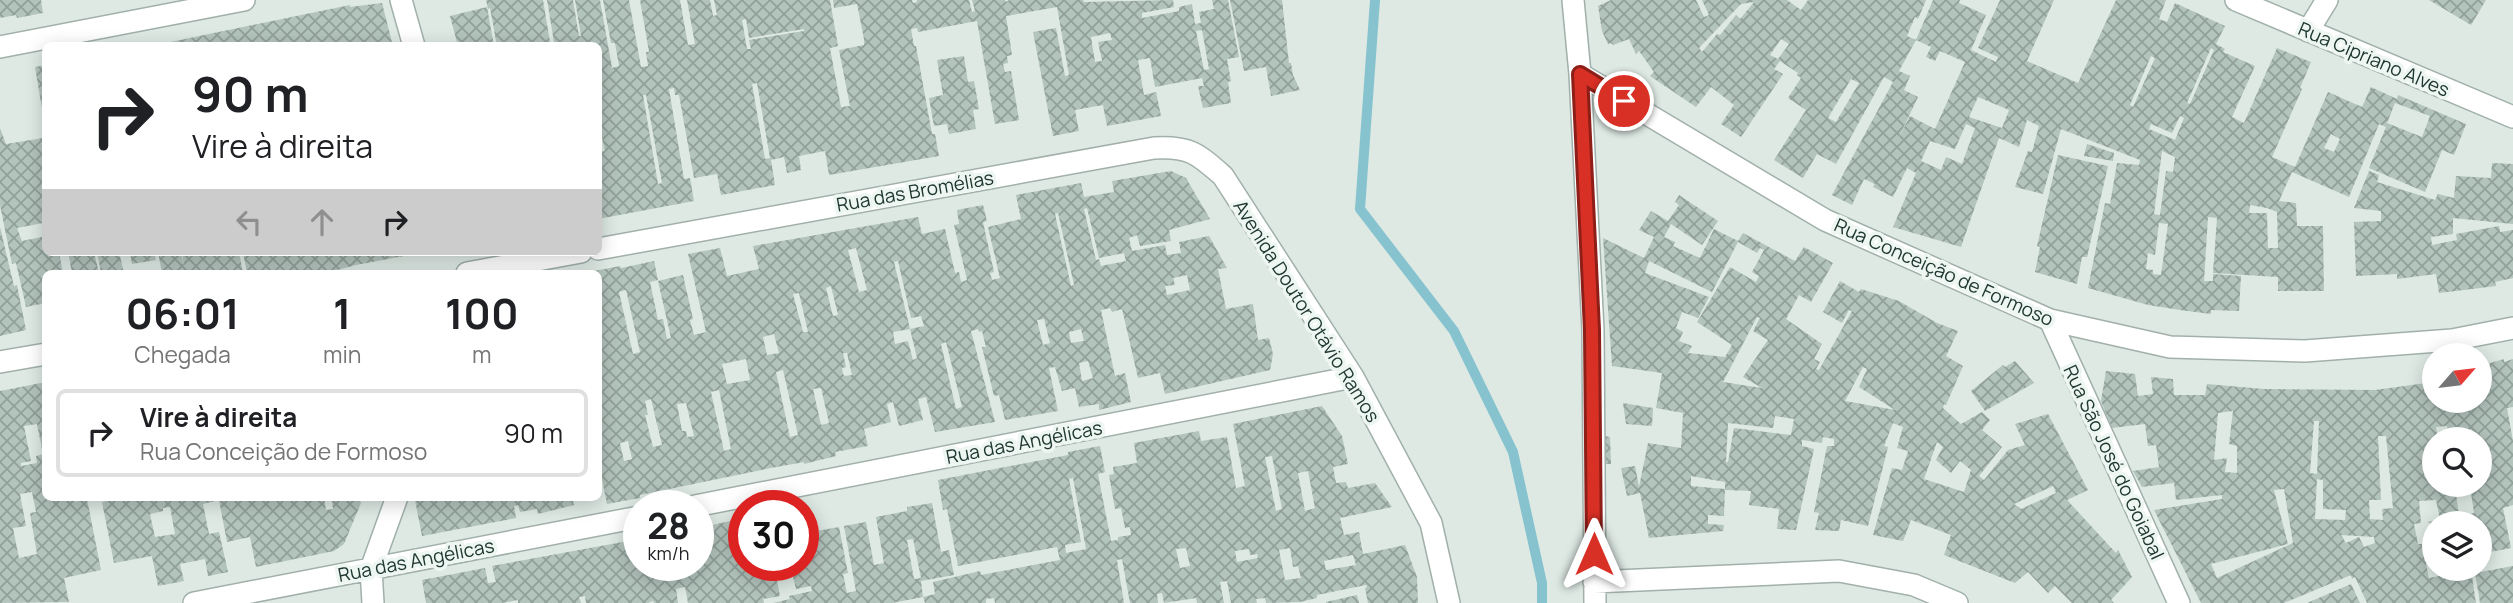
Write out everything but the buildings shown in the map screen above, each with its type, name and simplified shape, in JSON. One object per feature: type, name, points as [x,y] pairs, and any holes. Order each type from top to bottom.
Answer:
[{"type":"street","points":[[0,47],[244,0]]},
{"type":"street","points":[[401,0],[413,42]]},
{"type":"street","points":[[1573,0],[1580,74],[1592,330],[1595,603]]},
{"type":"street","name":"Rua Cipriano Alves","points":[[2236,0],[2513,117]]},
{"type":"street","points":[[2308,31],[2327,0]]},
{"type":"street","name":"Rua Conceição de Formoso","points":[[1580,74],[1825,220],[2050,320],[2169,347],[2305,351],[2452,340],[2513,328]]},
{"type":"street","name":"Rua das Bromélias","points":[[602,248],[1153,148],[1180,147],[1202,157],[1223,176]]},
{"type":"street","name":"Avenida Doutor Otávio Ramos","points":[[1223,176],[1353,377],[1431,523],[1449,603]]},
{"type":"street","points":[[476,267],[554,256]]},
{"type":"street","name":"Rua São José do Goiabal","points":[[2050,320],[2179,603]]},
{"type":"street","points":[[0,362],[42,355]]},
{"type":"street","name":"Rua das Angélicas","points":[[714,502],[1353,377]]},
{"type":"street","points":[[373,603],[371,569],[396,501]]},
{"type":"street","name":"Rua das Angélicas","points":[[194,603],[623,520]]},
{"type":"street","points":[[1594,582],[1839,571],[1914,585],[1957,603]]},
{"type":"waterway","points":[[1375,0],[1360,209],[1454,331],[1513,452],[1542,583],[1542,603]]},
{"type":"route","points":[[1594,554],[1592,330],[1580,74],[1624,101]]}]
